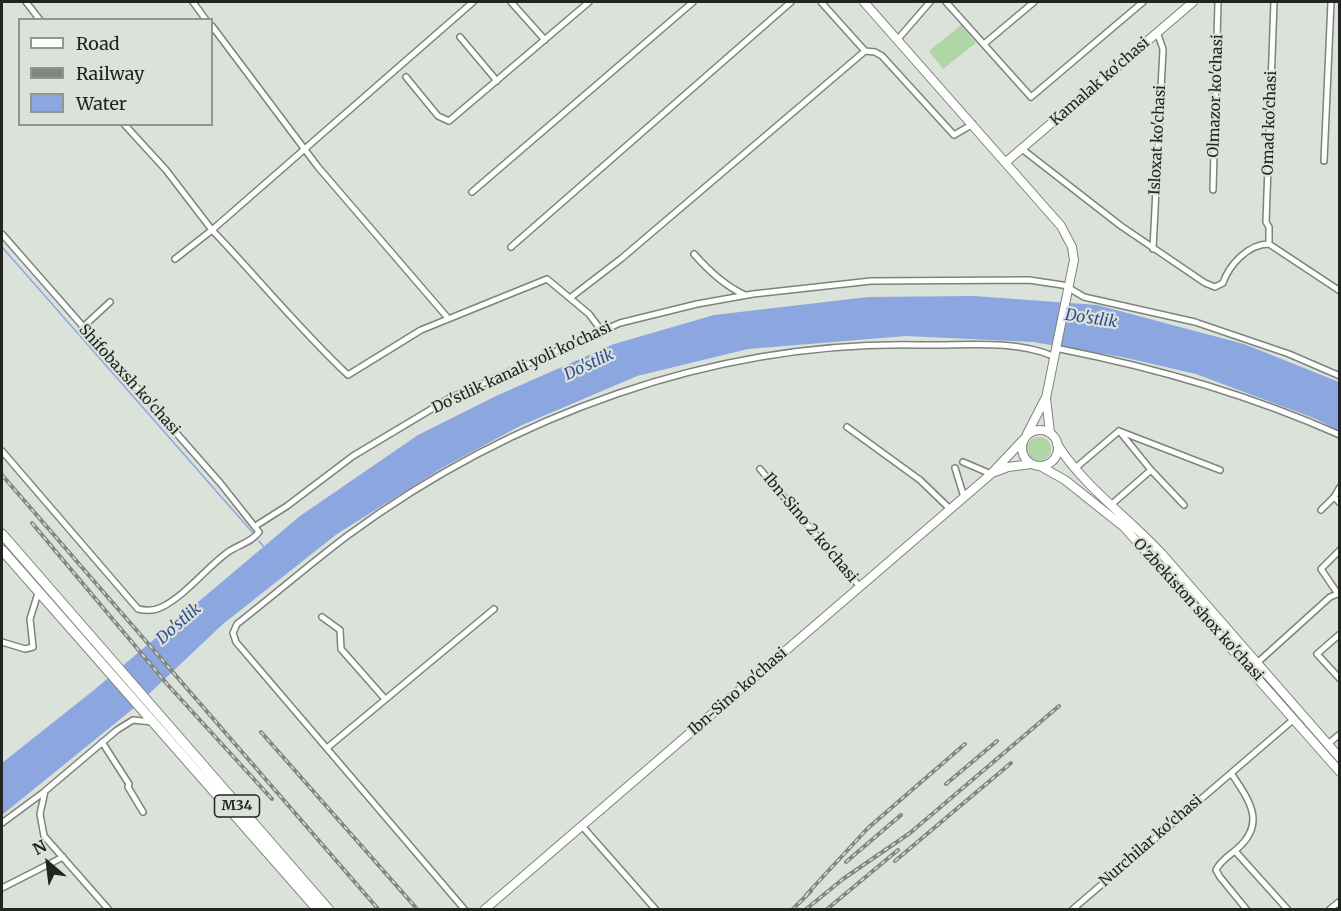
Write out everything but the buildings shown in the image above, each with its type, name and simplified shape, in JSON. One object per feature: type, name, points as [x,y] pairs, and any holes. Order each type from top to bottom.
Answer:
[{"type":"highway","points":[[2,534],[144,704]]},
{"type":"highway","points":[[2,550],[38,593],[109,664]]},
{"type":"highway","name":"M34","points":[[144,704],[152,722],[318,909]]},
{"type":"highway","name":"M34","points":[[144,704],[329,909]]},
{"type":"main road","points":[[864,2],[974,124],[1066,235],[1074,260],[1046,398],[1050,433],[1057,444],[1057,450],[1052,461],[1036,465],[1008,467],[991,474]]},
{"type":"main road","name":"Kamalak ko'chasi","points":[[1006,162],[1193,2]]},
{"type":"main road","name":"Ibn-Sino ko'chasi","points":[[484,909],[991,474],[1025,438],[1046,398]]},
{"type":"main road","points":[[1036,465],[1022,450],[1025,438],[1037,430],[1050,433]]},
{"type":"main road","name":"O'zbekiston shox ko'chasi","points":[[1057,444],[1076,471],[1162,554],[1340,758]]},
{"type":"main road","name":"O'zbekiston shox ko'chasi","points":[[1036,465],[1065,480],[1124,527],[1340,772]]},
{"type":"street","points":[[26,2],[38,18]]},
{"type":"street","points":[[193,2],[205,18]]},
{"type":"street","points":[[175,259],[212,230],[473,2]]},
{"type":"street","points":[[511,2],[545,40]]},
{"type":"street","points":[[406,77],[438,116],[449,121],[589,2]]},
{"type":"street","points":[[472,192],[693,2]]},
{"type":"street","points":[[511,247],[791,2]]},
{"type":"street","points":[[821,2],[865,51],[875,52],[882,56],[954,135],[974,124]]},
{"type":"street","points":[[898,39],[930,2]]},
{"type":"street","points":[[946,2],[1030,97],[1143,2]]},
{"type":"street","points":[[984,44],[1034,2]]},
{"type":"street","name":"Olmazor ko'chasi","points":[[1213,190],[1218,2]]},
{"type":"street","name":"Omad ko'chasi","points":[[1269,244],[1269,227],[1266,222],[1274,2]]},
{"type":"street","points":[[1324,161],[1331,2]]},
{"type":"street","points":[[213,27],[304,149],[447,317]]},
{"type":"street","name":"Isloxat ko'chasi","points":[[1153,249],[1162,49],[1157,32]]},
{"type":"street","points":[[460,38],[497,81]]},
{"type":"street","points":[[570,297],[631,250],[865,51]]},
{"type":"street","points":[[126,126],[166,170],[212,230],[279,301],[315,344],[348,375],[421,330],[447,317],[547,279],[589,314],[601,330]]},
{"type":"street","points":[[1022,149],[1153,249],[1187,273],[1215,287],[1223,283],[1228,268],[1258,244],[1269,244],[1340,291]]},
{"type":"street","name":"Shifobaxsh ko'chasi","points":[[2,234],[256,525]]},
{"type":"street","points":[[694,254],[706,268],[734,290],[746,295]]},
{"type":"street","name":"Do'stlik kanali yoli ko'chasi","points":[[2,451],[138,609],[148,611],[161,607],[240,543],[255,538],[259,532],[256,525],[287,506],[353,456],[450,398],[601,330],[653,314],[746,295],[871,281],[1029,280],[1068,290],[1084,297],[1195,322],[1289,354],[1340,375]]},
{"type":"street","points":[[82,328],[110,302]]},
{"type":"street","points":[[465,909],[236,642],[233,633],[237,624],[349,535],[449,470],[547,420],[629,388],[778,353],[863,346],[1018,346],[1123,361],[1226,390],[1340,435]]},
{"type":"street","points":[[847,427],[920,480],[950,509]]},
{"type":"street","points":[[1119,431],[1220,470]]},
{"type":"street","points":[[1119,431],[1184,505]]},
{"type":"street","points":[[1076,471],[1119,431]]},
{"type":"street","points":[[963,462],[991,474]]},
{"type":"street","points":[[955,468],[964,497]]},
{"type":"street","name":"Ibn-Sino 2 ko'chasi","points":[[760,469],[860,587]]},
{"type":"street","points":[[1112,504],[1151,470]]},
{"type":"street","points":[[1321,510],[1335,497],[1340,487]]},
{"type":"street","points":[[1335,497],[1340,503]]},
{"type":"street","points":[[1257,663],[1339,594],[1320,568],[1340,550]]},
{"type":"street","points":[[2,642],[25,649],[33,646],[30,620],[38,593]]},
{"type":"street","points":[[327,748],[494,609]]},
{"type":"street","points":[[322,617],[340,630],[341,649],[385,699]]},
{"type":"street","points":[[1340,634],[1317,654],[1340,679]]},
{"type":"street","name":"Nurchilar ko'chasi","points":[[1072,909],[1294,719]]},
{"type":"street","points":[[2,823],[45,791],[102,742],[133,720],[152,722]]},
{"type":"street","points":[[1328,744],[1340,734]]},
{"type":"street","points":[[102,742],[129,784],[128,788],[143,812]]},
{"type":"street","points":[[1231,773],[1249,801],[1253,820],[1248,839],[1216,870],[1220,878],[1247,909]]},
{"type":"street","points":[[45,791],[40,814],[44,836],[109,909]]},
{"type":"street","points":[[582,826],[656,909]]},
{"type":"street","points":[[1234,851],[1288,909]]},
{"type":"street","points":[[2,888],[63,857]]},
{"type":"street","points":[[1330,909],[1340,901]]},
{"type":"green space","points":[[961,25],[976,43],[943,69],[929,51]]},
{"type":"green space","points":[[1039,437],[1047,441],[1051,449],[1047,457],[1039,461],[1031,457],[1027,449],[1031,441]]},
{"type":"water","name":"Do'stlik","points":[[974,296],[1097,305],[1244,344],[1339,382],[1339,431],[1316,419],[1196,374],[1122,357],[1033,342],[906,336],[748,349],[637,376],[520,426],[442,468],[337,534],[223,624],[134,708],[2,815],[2,763],[94,690],[300,516],[418,435],[496,396],[614,344],[714,315],[868,297]]},
{"type":"waterway","points":[[2,247],[253,533]]},
{"type":"waterway","points":[[259,541],[264,547]]},
{"type":"railway","points":[[2,475],[379,910]]},
{"type":"railway","points":[[32,523],[167,684],[272,799]]},
{"type":"railway","points":[[805,910],[843,879],[910,833],[1059,706]]},
{"type":"railway","points":[[261,732],[418,910]]},
{"type":"railway","points":[[946,784],[997,741]]},
{"type":"railway","points":[[806,895],[868,828],[965,744]]},
{"type":"railway","points":[[895,861],[1011,763]]},
{"type":"railway","points":[[846,862],[901,815]]},
{"type":"railway","points":[[826,910],[898,850]]},
{"type":"railway","points":[[792,910],[811,891]]}]
